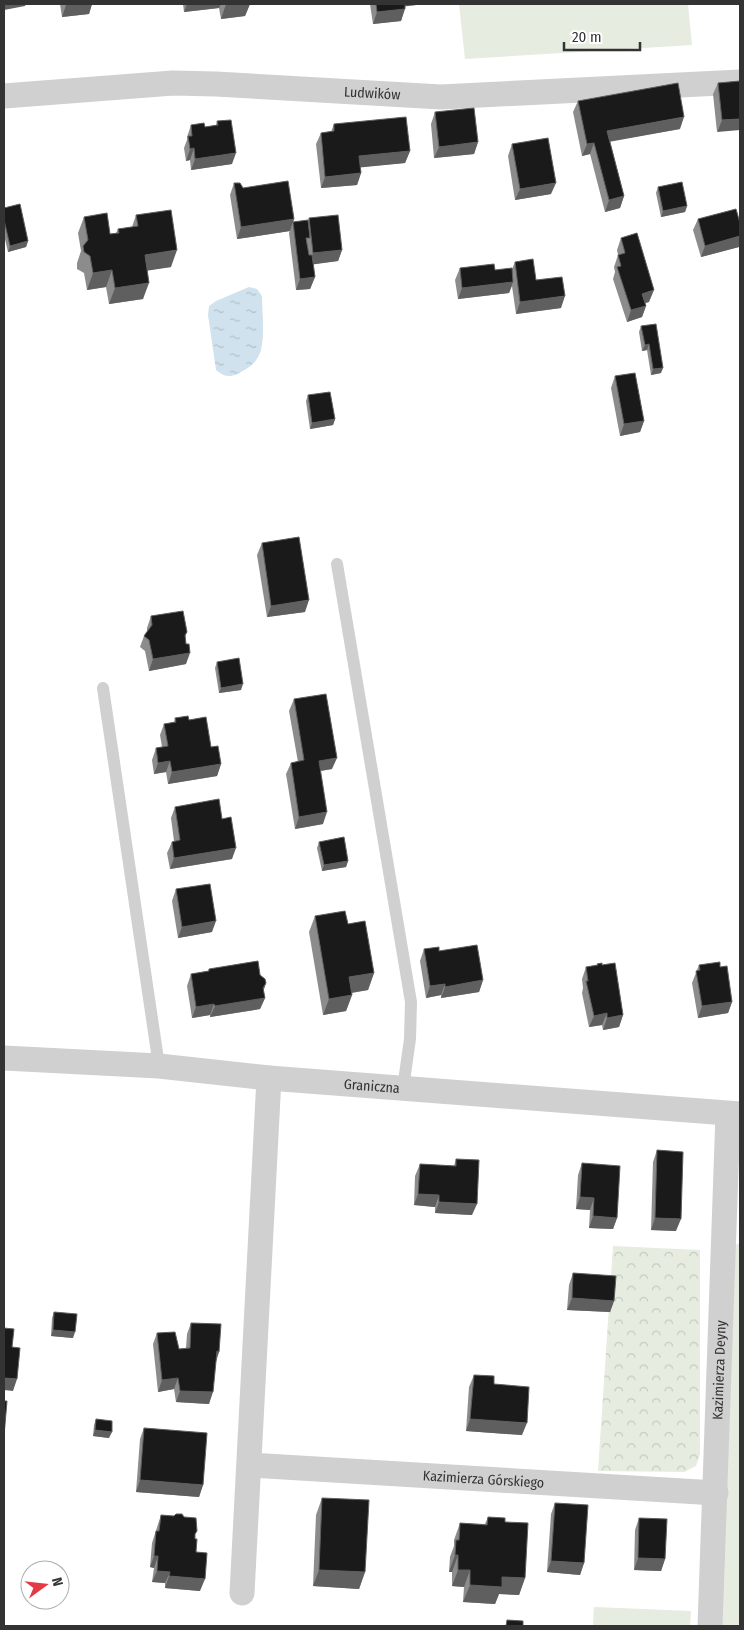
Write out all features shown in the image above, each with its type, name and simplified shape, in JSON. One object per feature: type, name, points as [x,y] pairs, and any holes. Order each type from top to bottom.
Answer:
[{"type":"street","name":"Ludwików","points":[[4,96],[173,83],[441,97],[740,82]]},
{"type":"street","name":"Graniczna","points":[[4,1058],[159,1066],[269,1078],[734,1114]]},
{"type":"street","points":[[242,1593],[269,1078]]},
{"type":"street","name":"Kazimierza Deyny","points":[[710,1626],[734,1114]]},
{"type":"street","name":"Kazimierza Górskiego","points":[[250,1465],[716,1493]]},
{"type":"lane","points":[[337,564],[411,1002],[410,1039],[403,1088]]},
{"type":"lane","points":[[102,688],[159,1066]]},
{"type":"green space","points":[[459,4],[688,4],[692,45],[465,59]]},
{"type":"green space","points":[[740,1243],[740,1626],[721,1626],[733,1246]]},
{"type":"green space","points":[[613,1246],[700,1250],[700,1454],[696,1466],[684,1472],[598,1471]]},
{"type":"green space","points":[[594,1607],[691,1611],[690,1626],[593,1626]]},
{"type":"water","points":[[249,287],[257,289],[262,296],[262,344],[256,360],[249,367],[234,375],[226,376],[216,370],[208,315],[209,306],[216,301]]},
{"type":"building","points":[[376,4],[405,4],[405,9],[377,12]]},
{"type":"building","points":[[740,81],[740,119],[722,120],[718,83]]},
{"type":"building","points":[[678,83],[684,117],[607,131],[624,196],[609,200],[594,143],[587,144],[578,101]]},
{"type":"building","points":[[474,108],[478,142],[439,147],[435,112]]},
{"type":"building","points":[[406,117],[410,151],[359,156],[361,173],[325,177],[321,133],[334,131],[334,124]]},
{"type":"building","points":[[231,120],[236,153],[195,159],[194,148],[190,149],[188,136],[192,136],[191,125],[204,123],[205,127],[218,125],[217,121]]},
{"type":"building","points":[[548,138],[556,183],[520,189],[512,144]]},
{"type":"building","points":[[288,181],[294,219],[241,227],[234,183],[240,183],[243,188]]},
{"type":"building","points":[[682,182],[687,206],[663,211],[658,187]]},
{"type":"building","points":[[20,204],[28,241],[10,246],[4,220],[4,208]]},
{"type":"building","points":[[736,209],[740,223],[740,236],[705,246],[698,219]]},
{"type":"building","points":[[171,210],[177,250],[145,255],[149,283],[115,288],[112,270],[93,273],[90,256],[84,252],[83,246],[88,240],[84,217],[107,213],[110,234],[119,233],[118,229],[138,226],[136,215]]},
{"type":"building","points":[[338,215],[342,250],[313,253],[309,218]]},
{"type":"building","points":[[308,220],[310,238],[306,238],[309,255],[312,255],[315,277],[300,279],[293,222]]},
{"type":"building","points":[[637,233],[654,290],[642,294],[646,306],[631,310],[617,267],[621,266],[618,255],[625,253],[621,238]]},
{"type":"building","points":[[533,259],[536,280],[562,277],[565,296],[520,302],[515,262]]},
{"type":"building","points":[[494,264],[495,270],[512,268],[513,282],[462,288],[460,268]]},
{"type":"building","points":[[656,324],[663,368],[653,369],[649,344],[645,345],[641,326]]},
{"type":"building","points":[[635,373],[644,421],[624,424],[615,376]]},
{"type":"building","points":[[330,392],[335,419],[312,423],[308,395]]},
{"type":"building","points":[[299,537],[309,600],[271,606],[262,543]]},
{"type":"building","points":[[183,611],[187,632],[185,635],[186,644],[189,644],[190,653],[153,659],[149,640],[144,636],[152,625],[151,616]]},
{"type":"building","points":[[239,658],[243,684],[221,688],[217,662]]},
{"type":"building","points":[[326,694],[337,758],[319,761],[327,812],[299,817],[291,763],[304,760],[294,699]]},
{"type":"building","points":[[188,716],[189,720],[206,717],[211,747],[218,746],[221,764],[172,772],[170,761],[158,763],[156,748],[168,746],[164,724],[176,722],[175,718]]},
{"type":"building","points":[[219,799],[222,819],[231,817],[236,848],[174,858],[172,842],[180,840],[175,807]]},
{"type":"building","points":[[344,837],[348,861],[324,865],[319,842]]},
{"type":"building","points":[[210,884],[216,921],[182,927],[176,889]]},
{"type":"building","points":[[345,911],[348,924],[365,921],[374,973],[349,977],[352,995],[329,999],[315,916]]},
{"type":"building","points":[[477,945],[483,980],[445,987],[445,984],[430,986],[424,949],[439,947],[439,951]]},
{"type":"building","points":[[258,961],[260,975],[265,979],[266,983],[263,988],[265,998],[196,1007],[191,974]]},
{"type":"building","points":[[720,962],[720,967],[727,966],[732,1002],[702,1006],[696,971],[700,970],[699,965]]},
{"type":"building","points":[[602,963],[602,965],[615,963],[623,1015],[607,1018],[607,1013],[594,1016],[586,981],[588,981],[586,967]]},
{"type":"building","points":[[657,1150],[683,1152],[681,1219],[655,1218]]},
{"type":"building","points":[[456,1159],[479,1160],[477,1204],[439,1202],[439,1195],[418,1194],[420,1164],[456,1166]]},
{"type":"building","points":[[582,1163],[620,1166],[617,1218],[593,1216],[594,1198],[580,1197]]},
{"type":"building","points":[[573,1273],[616,1276],[614,1301],[572,1298]]},
{"type":"building","points":[[54,1312],[77,1314],[75,1332],[53,1330]]},
{"type":"building","points":[[191,1323],[221,1324],[213,1392],[180,1391],[178,1378],[162,1380],[157,1333],[175,1332],[179,1349],[190,1348]]},
{"type":"building","points":[[4,1328],[14,1329],[12,1347],[20,1348],[17,1379],[4,1378]]},
{"type":"building","points":[[474,1375],[494,1376],[494,1384],[529,1387],[527,1423],[470,1419]]},
{"type":"building","points":[[4,1401],[7,1401],[4,1436]]},
{"type":"building","points":[[96,1419],[112,1421],[112,1432],[95,1430]]},
{"type":"building","points":[[144,1428],[207,1433],[203,1485],[140,1480]]},
{"type":"building","points":[[322,1498],[369,1500],[365,1572],[319,1570]]},
{"type":"building","points":[[555,1503],[588,1505],[584,1563],[551,1561]]},
{"type":"building","points":[[176,1514],[196,1518],[196,1552],[207,1553],[205,1579],[169,1576],[170,1572],[157,1571],[158,1556],[154,1556],[156,1531],[159,1531],[161,1515],[174,1516]]},
{"type":"building","points":[[488,1517],[505,1518],[505,1522],[528,1523],[525,1578],[502,1577],[502,1587],[470,1585],[470,1570],[458,1570],[458,1555],[455,1555],[456,1540],[459,1540],[460,1523],[487,1525]]},
{"type":"building","points":[[639,1518],[667,1519],[665,1559],[638,1558]]},
{"type":"building","points":[[507,1620],[523,1621],[523,1626],[506,1626]]}]
